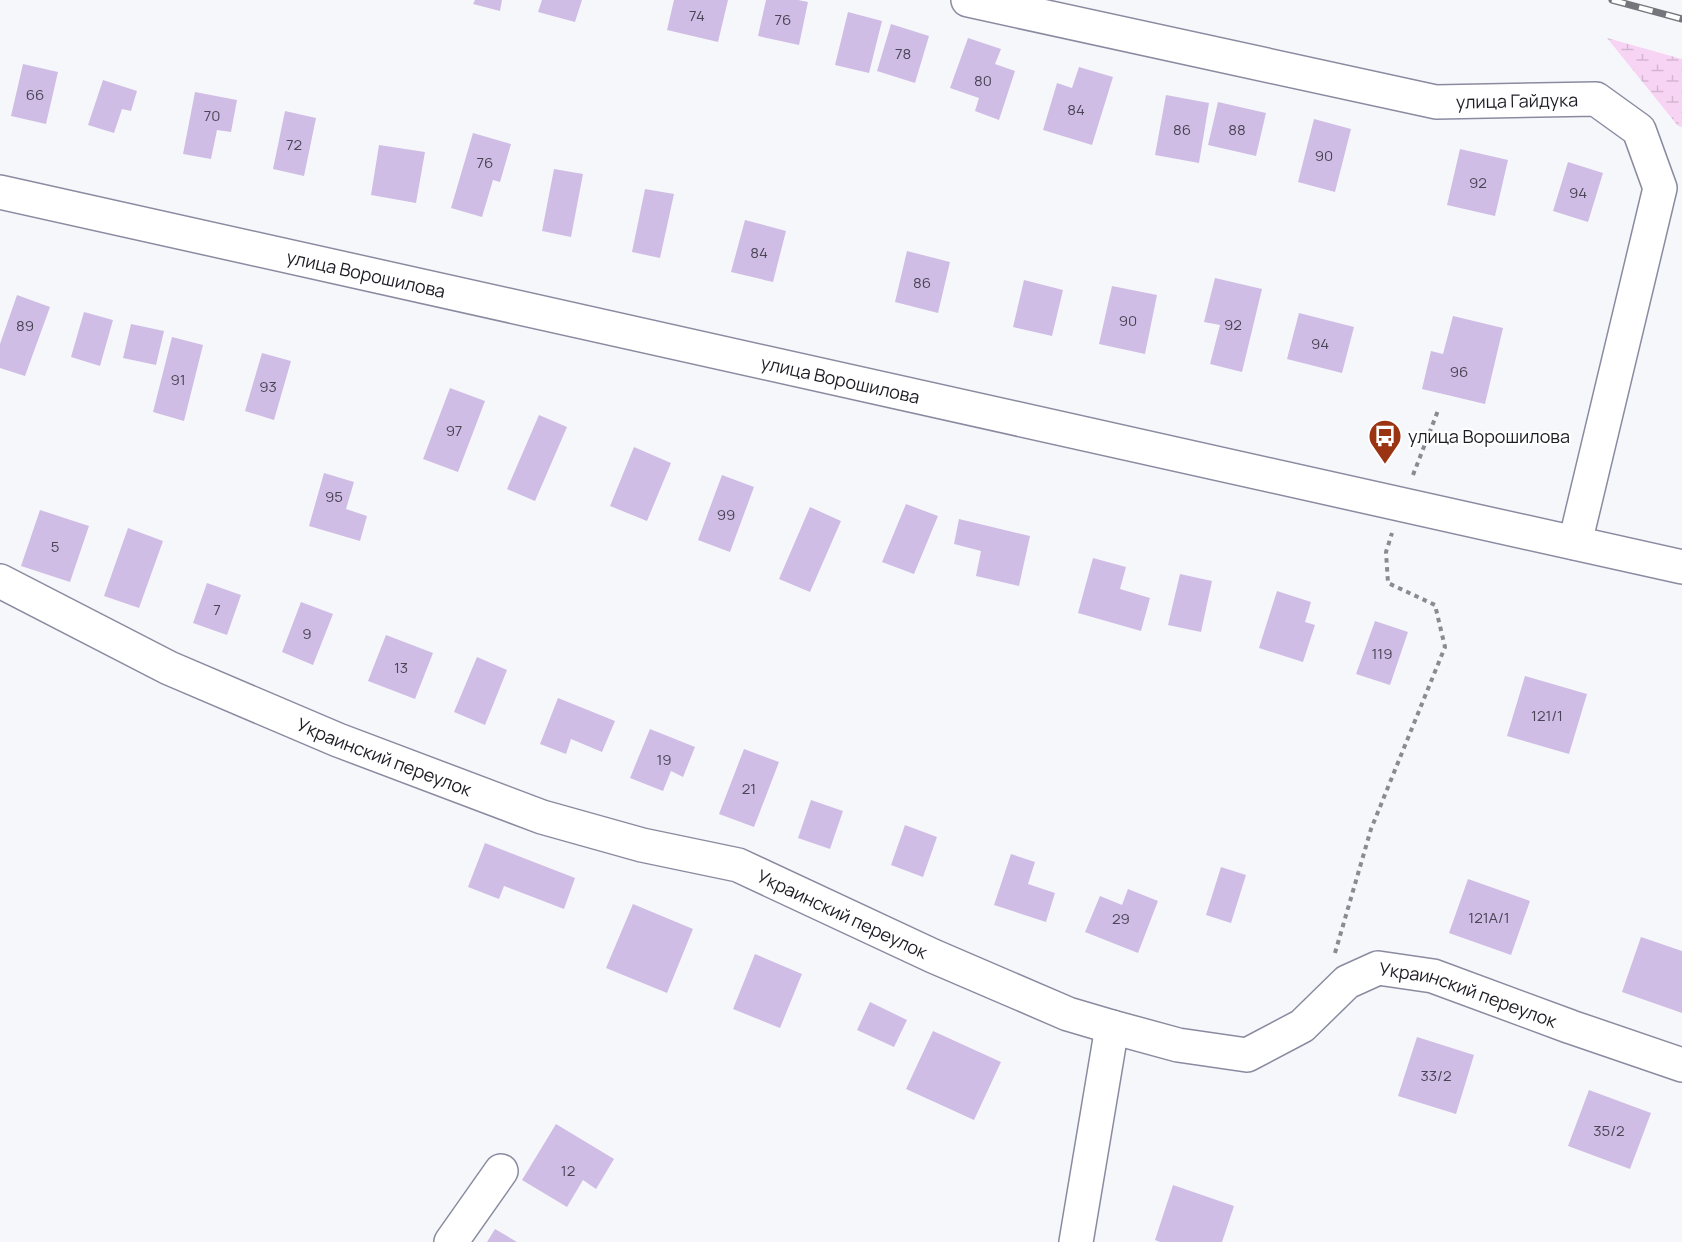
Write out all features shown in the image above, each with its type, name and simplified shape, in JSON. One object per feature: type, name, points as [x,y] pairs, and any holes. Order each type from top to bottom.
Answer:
[{"type":"street","name":"улица Гайдука","points":[[968,0],[1436,102],[1596,99],[1639,130],[1660,188],[1575,543]]},
{"type":"street","name":"улица Ворошилова","points":[[0,192],[1682,567]]},
{"type":"street","name":"Украинский переулок","points":[[0,581],[169,668],[338,740],[542,816],[642,845],[738,865],[933,956],[1068,1014],[1112,1027],[1178,1045],[1247,1055],[1302,1026],[1347,982],[1378,968],[1433,976],[1571,1028],[1682,1065]]},
{"type":"street","points":[[1076,1242],[1112,1027]]},
{"type":"street","points":[[451,1242],[501,1171]]},
{"type":"path","points":[[1319,1009],[1371,829],[1445,647],[1435,605],[1388,584],[1386,552],[1401,504],[1439,408]]},
{"type":"green space","points":[[1607,38],[1682,59],[1682,127],[1678,126]]},
{"type":"building","points":[[475,0],[502,0],[500,11],[473,4]]},
{"type":"building","points":[[542,0],[582,0],[575,22],[538,12]]},
{"type":"building","points":[[674,0],[728,0],[718,42],[667,30]]},
{"type":"building","points":[[766,0],[808,2],[799,45],[758,36]]},
{"type":"building","points":[[848,12],[882,21],[869,73],[835,65]]},
{"type":"building","points":[[891,24],[929,36],[915,83],[877,71]]},
{"type":"building","points":[[968,38],[1001,49],[995,64],[1015,71],[999,120],[975,111],[979,98],[950,88]]},
{"type":"building","points":[[23,64],[58,72],[46,124],[11,116]]},
{"type":"building","points":[[1079,67],[1113,77],[1092,145],[1043,130],[1057,83],[1072,88]]},
{"type":"building","points":[[103,80],[137,91],[131,111],[122,109],[114,133],[88,125]]},
{"type":"building","points":[[195,92],[237,100],[231,132],[217,130],[211,159],[183,154]]},
{"type":"building","points":[[1166,95],[1209,103],[1199,163],[1155,155]]},
{"type":"building","points":[[1218,102],[1266,113],[1256,156],[1208,145]]},
{"type":"building","points":[[285,111],[316,118],[304,176],[273,169]]},
{"type":"building","points":[[1314,119],[1351,129],[1335,192],[1298,182]]},
{"type":"building","points":[[473,133],[511,144],[500,182],[493,180],[482,217],[451,208]]},
{"type":"building","points":[[379,145],[425,152],[416,203],[371,195]]},
{"type":"building","points":[[1460,149],[1508,160],[1495,216],[1447,205]]},
{"type":"building","points":[[1568,162],[1603,173],[1588,222],[1553,211]]},
{"type":"building","points":[[554,169],[583,174],[571,237],[542,231]]},
{"type":"building","points":[[645,189],[674,194],[660,258],[632,252]]},
{"type":"building","points":[[745,220],[786,231],[773,282],[731,272]]},
{"type":"building","points":[[907,251],[950,262],[938,313],[895,302]]},
{"type":"building","points":[[1215,278],[1262,289],[1242,372],[1210,364],[1220,325],[1204,322]]},
{"type":"building","points":[[1024,280],[1063,290],[1052,336],[1013,327]]},
{"type":"building","points":[[1112,286],[1157,295],[1145,354],[1099,344]]},
{"type":"building","points":[[17,295],[50,307],[25,376],[0,368],[0,344]]},
{"type":"building","points":[[84,312],[113,320],[100,366],[71,357]]},
{"type":"building","points":[[1299,313],[1354,327],[1342,373],[1287,359]]},
{"type":"building","points":[[1453,316],[1503,328],[1485,404],[1422,389],[1431,351],[1443,354]]},
{"type":"building","points":[[131,324],[164,331],[156,365],[123,358]]},
{"type":"building","points":[[172,337],[203,345],[184,421],[153,412]]},
{"type":"building","points":[[262,353],[291,361],[274,420],[245,411]]},
{"type":"building","points":[[450,388],[485,401],[458,472],[423,459]]},
{"type":"building","points":[[539,415],[567,427],[535,501],[507,489]]},
{"type":"building","points":[[634,447],[671,463],[647,521],[610,506]]},
{"type":"building","points":[[324,473],[354,482],[346,509],[367,516],[360,541],[309,526]]},
{"type":"building","points":[[722,475],[754,487],[730,552],[698,540]]},
{"type":"building","points":[[906,504],[938,516],[914,574],[882,562]]},
{"type":"building","points":[[810,507],[841,521],[810,592],[779,579]]},
{"type":"building","points":[[40,510],[89,526],[70,582],[21,566]]},
{"type":"building","points":[[959,519],[1030,536],[1019,586],[976,576],[981,551],[954,544]]},
{"type":"building","points":[[128,528],[163,541],[139,608],[104,596]]},
{"type":"building","points":[[1093,558],[1126,567],[1120,589],[1150,598],[1141,631],[1078,613]]},
{"type":"building","points":[[1180,574],[1212,581],[1201,632],[1168,625]]},
{"type":"building","points":[[207,583],[241,595],[227,635],[193,623]]},
{"type":"building","points":[[1277,591],[1311,602],[1305,622],[1315,625],[1303,662],[1259,648]]},
{"type":"building","points":[[301,602],[333,614],[313,665],[282,652]]},
{"type":"building","points":[[1375,621],[1408,632],[1390,685],[1356,674]]},
{"type":"building","points":[[386,635],[433,653],[415,699],[368,681]]},
{"type":"building","points":[[477,657],[507,670],[485,725],[454,712]]},
{"type":"building","points":[[1525,676],[1587,694],[1569,754],[1507,736]]},
{"type":"building","points":[[558,698],[615,721],[602,752],[571,739],[566,754],[540,744]]},
{"type":"building","points":[[650,729],[695,747],[683,777],[671,771],[663,791],[630,778]]},
{"type":"building","points":[[744,749],[779,762],[754,827],[719,814]]},
{"type":"building","points":[[811,800],[843,811],[830,849],[798,838]]},
{"type":"building","points":[[905,825],[937,837],[923,877],[891,865]]},
{"type":"building","points":[[485,843],[575,878],[564,909],[504,886],[499,899],[468,887]]},
{"type":"building","points":[[1011,854],[1035,862],[1028,884],[1055,893],[1046,922],[994,905]]},
{"type":"building","points":[[1221,867],[1246,875],[1231,923],[1206,915]]},
{"type":"building","points":[[1468,879],[1530,901],[1511,955],[1449,933]]},
{"type":"building","points":[[1128,889],[1158,901],[1138,953],[1085,932],[1100,896],[1122,905]]},
{"type":"building","points":[[633,904],[693,929],[667,993],[606,968]]},
{"type":"building","points":[[1641,937],[1682,951],[1682,1013],[1622,992]]},
{"type":"building","points":[[755,954],[802,974],[780,1028],[733,1009]]},
{"type":"building","points":[[870,1002],[907,1020],[894,1047],[857,1030]]},
{"type":"building","points":[[933,1031],[1001,1062],[974,1120],[906,1089]]},
{"type":"building","points":[[1417,1037],[1474,1055],[1456,1114],[1398,1096]]},
{"type":"building","points":[[1589,1090],[1651,1113],[1630,1169],[1568,1146]]},
{"type":"building","points":[[556,1124],[614,1159],[596,1189],[583,1180],[567,1207],[522,1180]]},
{"type":"building","points":[[1173,1185],[1234,1206],[1222,1242],[1160,1242],[1155,1240]]},
{"type":"building","points":[[495,1229],[517,1242],[487,1242]]},
{"type":"railway","points":[[1612,0],[1682,19]]},
{"type":"place","name":"улица Ворошилова","points":[[1385,465]]}]
